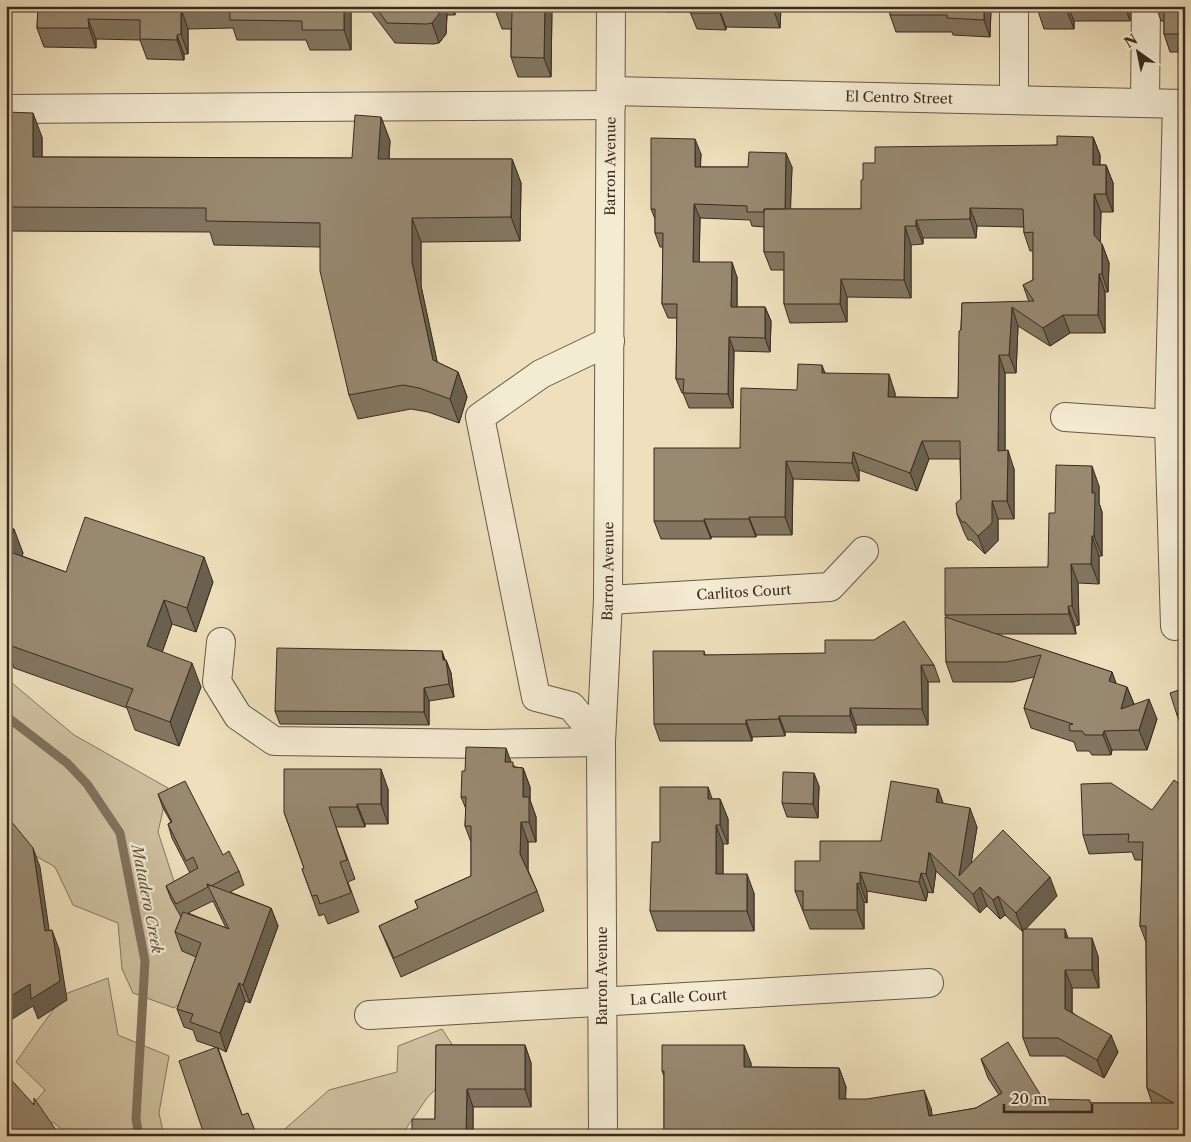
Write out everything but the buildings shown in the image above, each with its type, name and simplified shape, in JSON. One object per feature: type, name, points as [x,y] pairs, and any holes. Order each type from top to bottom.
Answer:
[{"type":"street","name":"Barron Avenue","points":[[603,1136],[601,742],[608,600],[612,6]]},
{"type":"street","points":[[1014,6],[1014,100]]},
{"type":"street","points":[[1145,103],[1146,6]]},
{"type":"street","name":"El Centro Street","points":[[6,109],[611,98],[1014,100],[1181,104]]},
{"type":"street","points":[[1176,626],[1181,104]]},
{"type":"street","points":[[601,742],[570,706],[536,697],[480,416],[541,374],[610,341]]},
{"type":"street","points":[[1065,417],[1177,424]]},
{"type":"street","name":"Carlitos Court","points":[[608,600],[830,587],[864,550]]},
{"type":"street","points":[[220,642],[217,682],[238,716],[274,740],[485,744],[601,742]]},
{"type":"street","name":"La Calle Court","points":[[369,1015],[929,983]]},
{"type":"shaded area","points":[[6,678],[74,735],[168,788],[158,832],[182,906],[198,936],[199,989],[174,1008],[133,993],[122,969],[118,923],[73,905],[55,867],[6,839]]},
{"type":"shaded area","points":[[108,978],[118,1035],[169,1056],[159,1113],[164,1136],[70,1136],[53,1122],[41,1136],[6,1136],[45,1090],[16,1062],[65,994]]},
{"type":"shaded area","points":[[442,1029],[463,1061],[427,1098],[401,1136],[277,1136],[329,1090],[397,1072],[398,1046]]},
{"type":"waterway","name":"Matadero Creek","points":[[6,716],[67,763],[87,784],[120,833],[145,961],[136,1119],[139,1136]]}]
